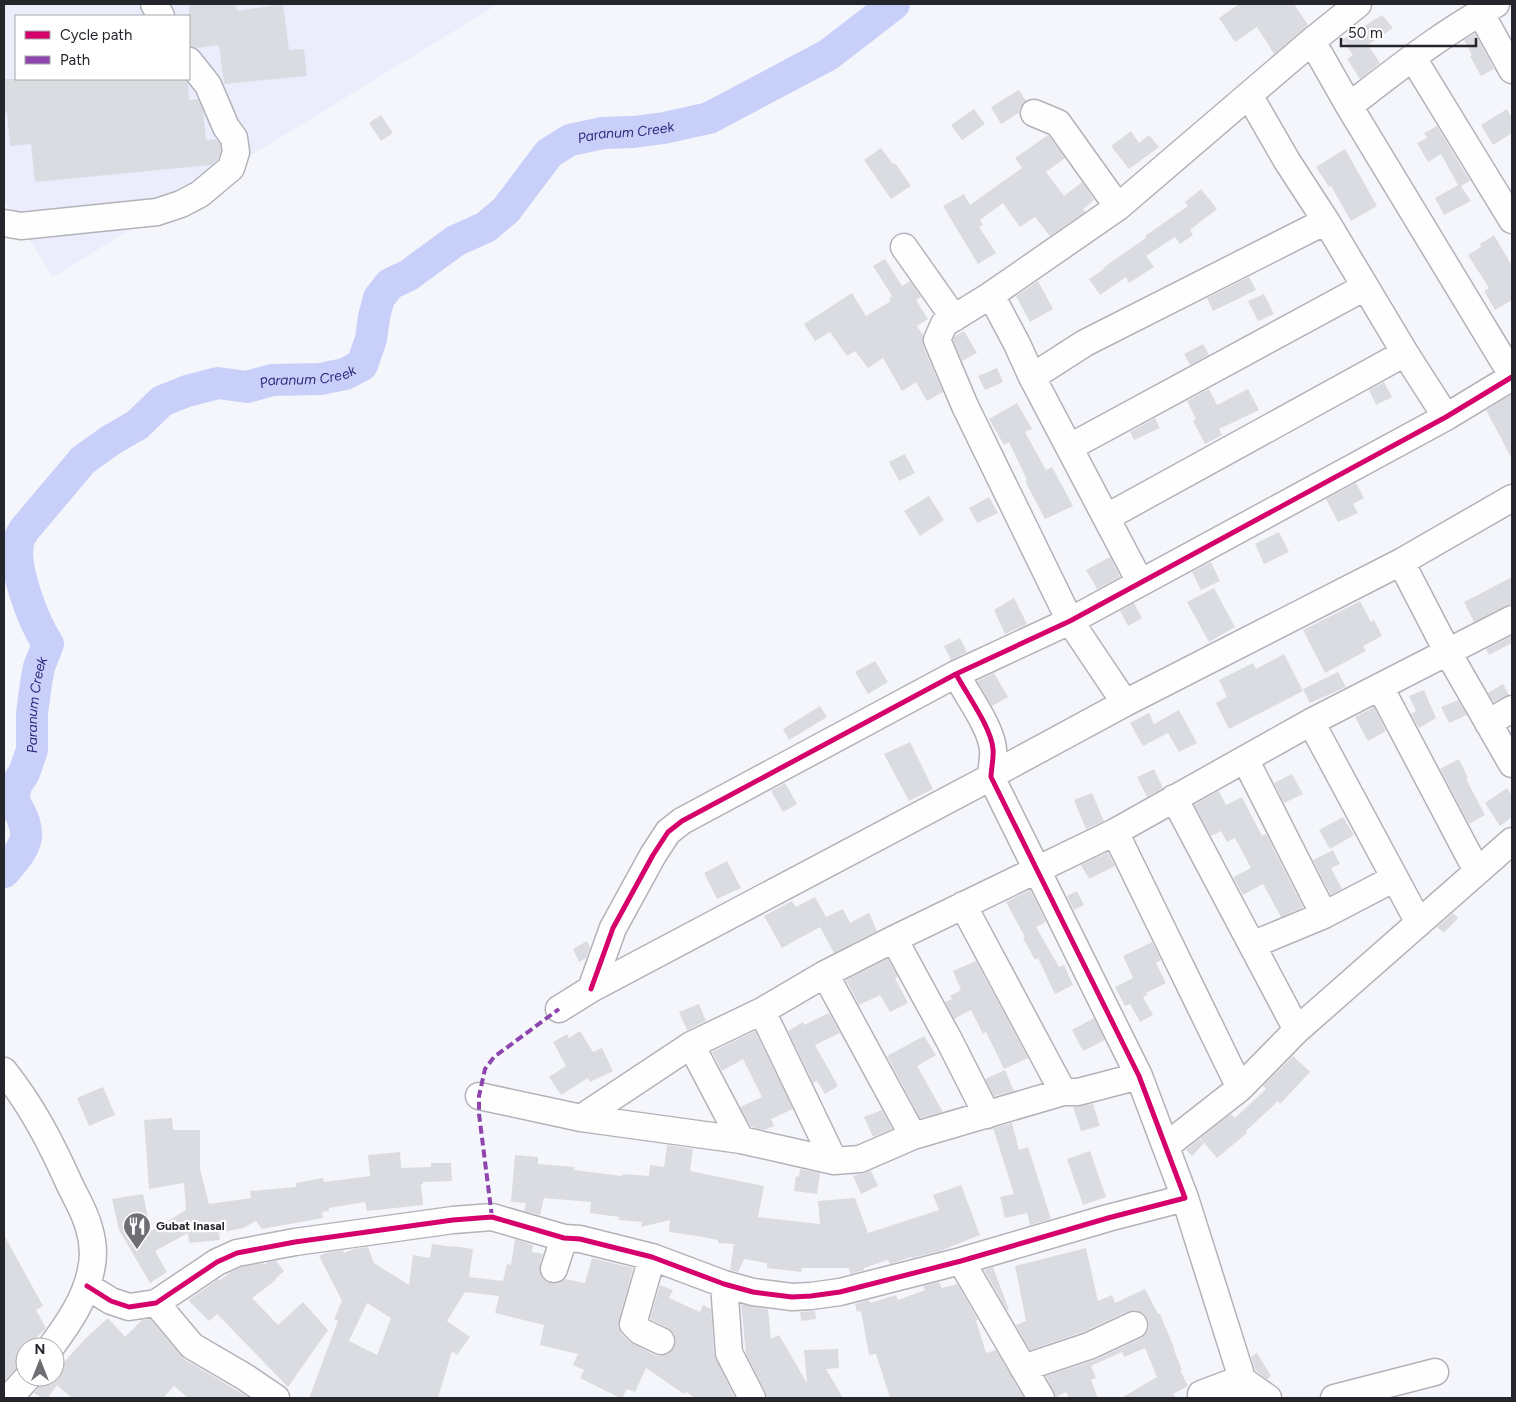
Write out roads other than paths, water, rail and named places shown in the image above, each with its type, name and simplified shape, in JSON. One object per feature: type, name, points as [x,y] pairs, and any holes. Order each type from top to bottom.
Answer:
[{"type":"street","points":[[154,4],[160,15]]},
{"type":"street","points":[[1125,703],[1070,621],[965,406],[937,340],[944,324],[991,295],[1118,207],[1358,4]]},
{"type":"street","points":[[1349,106],[1413,58],[1488,8],[1512,70]]},
{"type":"street","points":[[591,989],[613,928],[653,854],[668,832],[682,821],[956,674],[1070,621],[1446,417],[1512,376],[1349,106],[1312,41]]},
{"type":"street","points":[[1413,58],[1512,220]]},
{"type":"street","points":[[4,223],[21,226],[157,212],[181,204],[200,194],[231,168],[236,152],[234,138],[226,127],[208,85],[190,62]]},
{"type":"street","points":[[1249,95],[1287,161],[1326,220],[1405,353],[1446,417]]},
{"type":"street","points":[[1034,113],[1058,123],[1118,207]]},
{"type":"street","points":[[1032,377],[1085,343],[1326,220]]},
{"type":"street","points":[[904,247],[954,318]]},
{"type":"street","points":[[1070,447],[1365,287]]},
{"type":"street","points":[[991,295],[1140,582]]},
{"type":"street","points":[[1107,517],[1405,353]]},
{"type":"street","points":[[559,1009],[591,989],[991,777],[1002,769],[1125,703],[1401,562],[1512,498]]},
{"type":"street","points":[[1401,562],[1447,651],[1512,764]]},
{"type":"street","points":[[581,1118],[691,1045],[762,1011],[825,974],[1115,832],[1311,722],[1512,619]]},
{"type":"street","points":[[956,674],[990,737],[993,750],[991,777],[1139,1076],[1185,1198],[1240,1372],[1235,1389]]},
{"type":"street","points":[[1380,687],[1477,871]]},
{"type":"street","points":[[1488,723],[1512,709]]},
{"type":"street","points":[[1311,722],[1418,923]]},
{"type":"street","points":[[1245,759],[1324,915]]},
{"type":"street","points":[[1174,798],[1297,1030]]},
{"type":"street","points":[[1115,832],[1240,1088]]},
{"type":"street","points":[[1166,1146],[1240,1088],[1297,1030],[1512,841]]},
{"type":"street","points":[[1252,945],[1324,915],[1395,878]]},
{"type":"street","points":[[963,905],[1063,1092]]},
{"type":"street","points":[[894,940],[949,1040],[987,1115]]},
{"type":"street","points":[[825,974],[913,1136]]},
{"type":"street","points":[[762,1011],[834,1161]]},
{"type":"street","points":[[691,1045],[741,1140]]},
{"type":"street","points":[[4,1072],[24,1097],[38,1120],[90,1229],[93,1252],[87,1286],[72,1318],[58,1337]]},
{"type":"street","points":[[479,1096],[581,1118],[741,1140],[834,1161],[860,1159],[913,1136],[1063,1092],[1078,1092],[1139,1076]]},
{"type":"street","points":[[87,1286],[111,1301],[129,1307],[156,1303],[217,1262],[237,1253],[295,1242],[453,1220],[492,1217],[564,1238],[580,1239],[652,1257],[724,1284],[753,1292],[792,1297],[811,1296],[840,1292],[961,1261],[1108,1218],[1185,1198]]},
{"type":"street","points":[[554,1269],[564,1238]]},
{"type":"street","points":[[652,1257],[633,1324],[640,1331],[661,1342]]},
{"type":"street","points":[[961,1261],[1041,1398]]},
{"type":"street","points":[[724,1284],[729,1353],[752,1398]]},
{"type":"street","points":[[156,1303],[192,1346],[245,1377],[276,1398]]},
{"type":"street","points":[[1024,1368],[1089,1346],[1134,1325]]},
{"type":"street","points":[[1334,1398],[1435,1372]]},
{"type":"street","points":[[1201,1398],[1201,1394],[1235,1389],[1268,1398]]},
{"type":"waterway","name":"Paranum Creek","points":[[4,872],[19,853],[26,838],[24,822],[13,800],[16,785],[24,773],[32,750],[32,713],[36,683],[39,667],[48,644],[42,635],[26,596],[17,555],[18,542],[24,530],[83,460],[111,440],[137,425],[162,401],[187,391],[218,383],[247,387],[272,380],[320,379],[345,374],[362,365],[371,339],[379,298],[390,284],[409,275],[455,241],[486,227],[506,210],[549,153],[570,140],[603,133],[664,128],[709,118],[828,55],[894,4]]},
{"type":"place","name":"Gubat Inasal","points":[[137,1250]]}]
